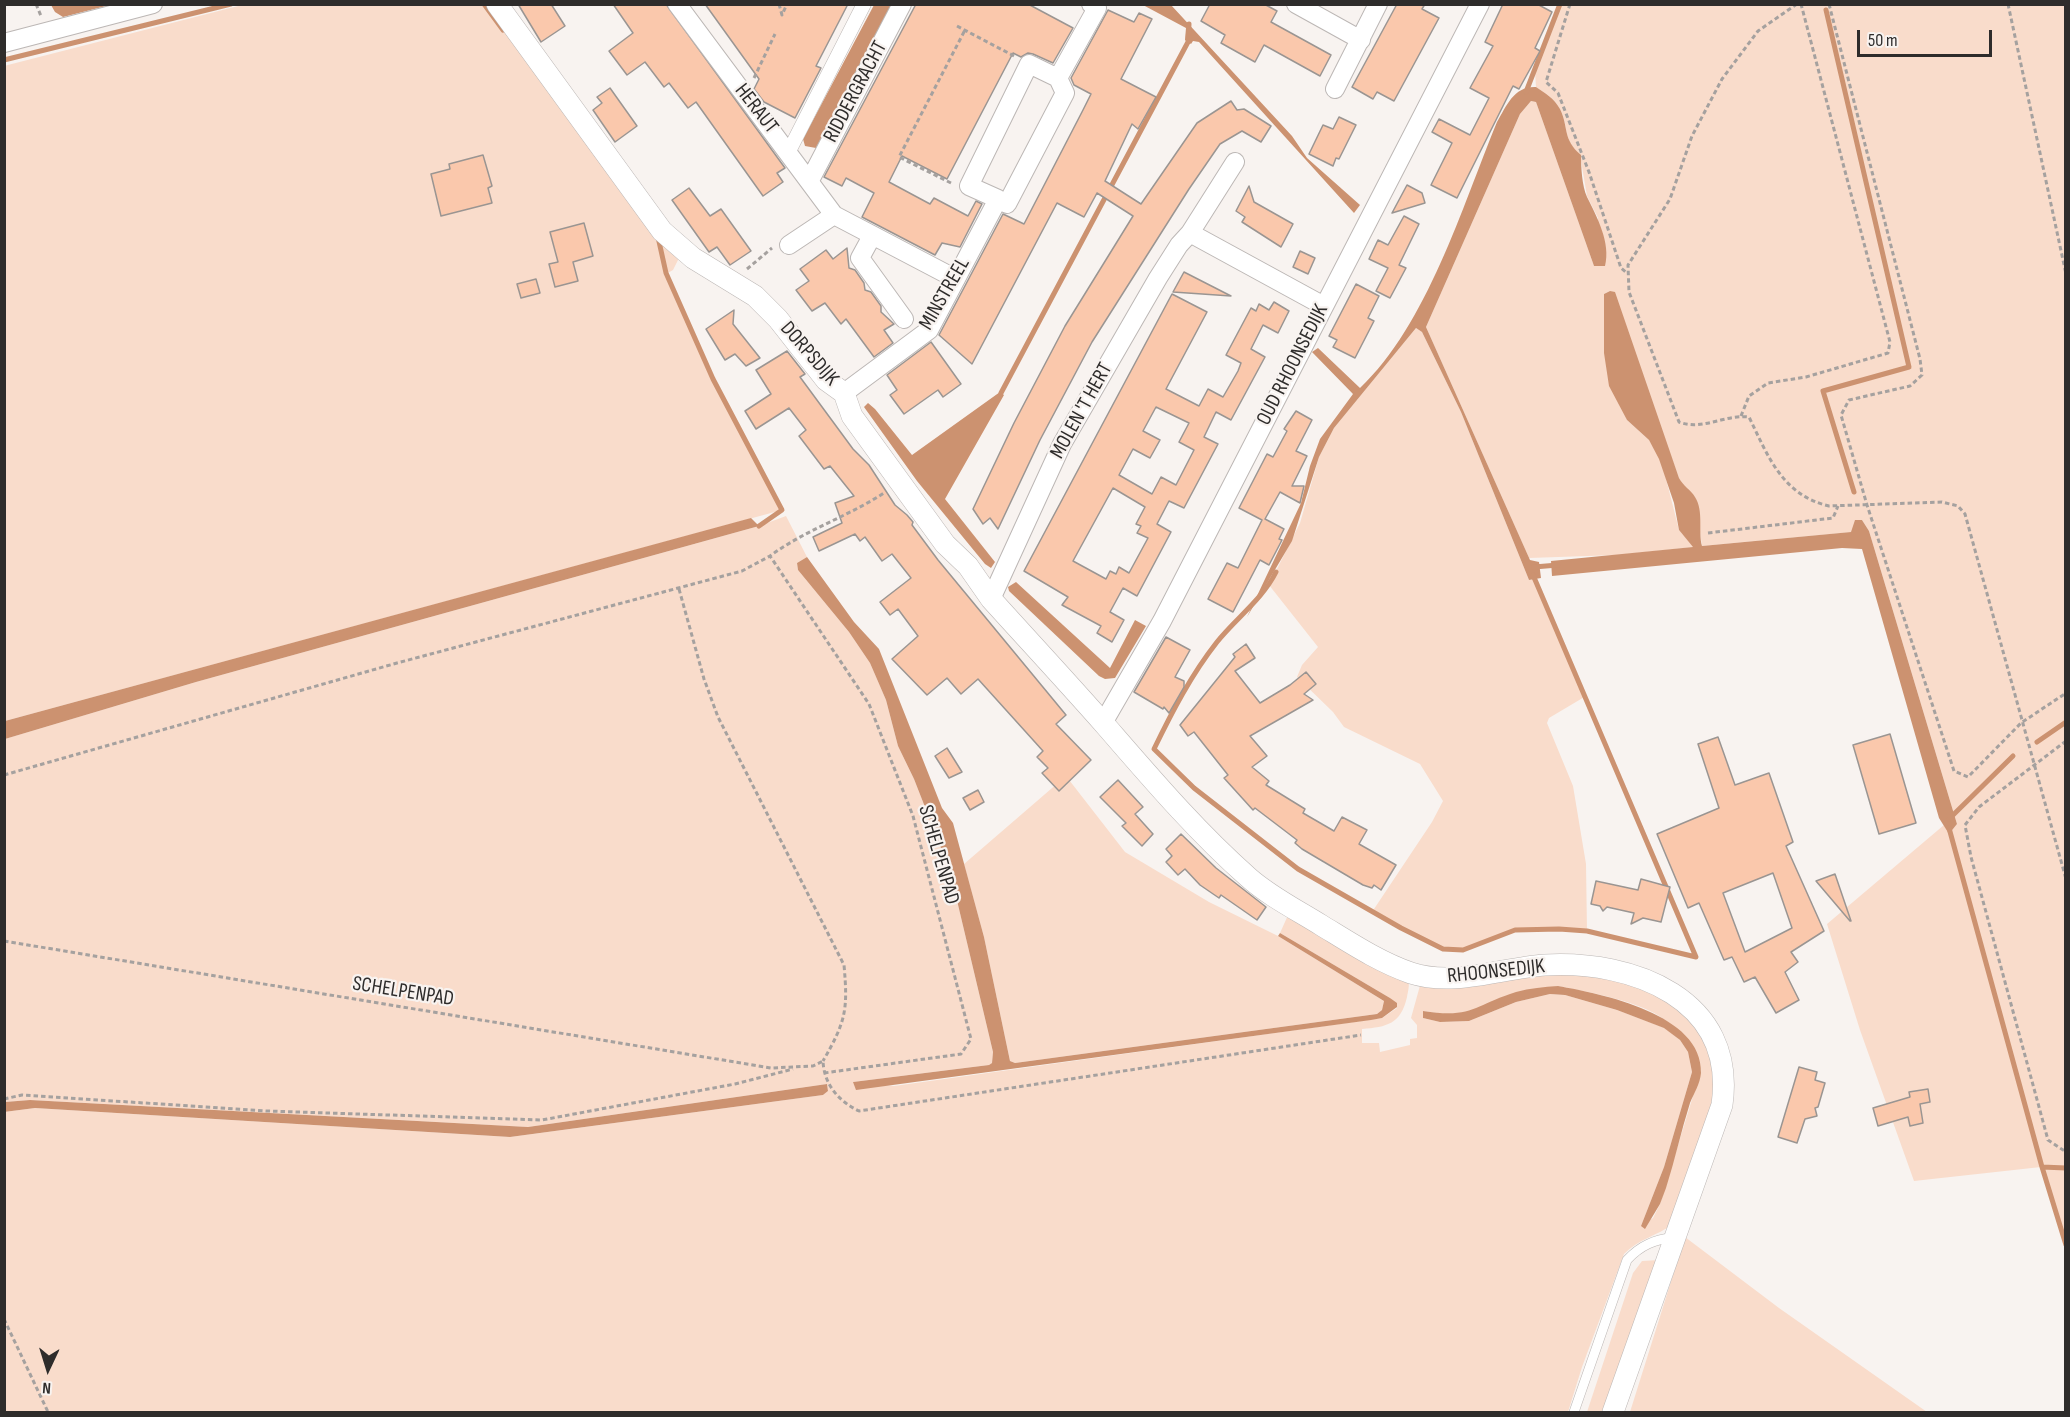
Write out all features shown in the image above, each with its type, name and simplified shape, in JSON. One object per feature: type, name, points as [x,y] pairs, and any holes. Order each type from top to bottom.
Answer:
[{"type":"street","points":[[4,43],[153,4]]},
{"type":"street","name":"DORPSDIJK","points":[[497,4],[662,231],[693,258],[755,296],[778,320],[826,380],[844,393],[852,416],[945,544],[968,566],[991,599],[1103,723]]},
{"type":"street","name":"HERAUT","points":[[677,4],[724,71],[746,95],[834,214],[956,279]]},
{"type":"street","name":"RIDDERGRACHT","points":[[789,152],[864,4]]},
{"type":"street","name":"RIDDERGRACHT","points":[[810,180],[902,4]]},
{"type":"street","points":[[1296,4],[1361,40]]},
{"type":"street","points":[[1335,89],[1378,4]]},
{"type":"street","name":"OUD RHOONSEDIJK","points":[[1103,723],[1162,621],[1322,305],[1337,284],[1480,4]]},
{"type":"street","name":"MINSTREEL","points":[[844,393],[929,330],[998,199],[1007,204],[1065,93],[1059,78],[1094,6]]},
{"type":"street","points":[[998,199],[969,186],[1029,64],[1059,78]]},
{"type":"street","name":"MOLEN 'T HERT","points":[[991,599],[1062,444],[1158,278],[1179,245],[1190,234],[1235,162]]},
{"type":"street","points":[[789,245],[834,214]]},
{"type":"street","points":[[1190,234],[1322,305]]},
{"type":"street","points":[[872,236],[860,258],[904,319]]},
{"type":"street","name":"RHOONSEDIJK","points":[[1103,723],[1178,809],[1250,879],[1344,939],[1398,968],[1435,978],[1462,977],[1547,965],[1586,967],[1641,979],[1674,992],[1698,1013],[1717,1047],[1725,1084],[1718,1122],[1613,1413]]},
{"type":"lane","points":[[1574,1413],[1627,1260],[1638,1248],[1655,1240],[1677,1236]]},
{"type":"path","points":[[779,4],[782,15],[788,4]]},
{"type":"path","points":[[1570,4],[1546,81],[1558,93],[1589,172],[1621,268],[1627,273]]},
{"type":"path","points":[[1741,416],[1749,396],[1768,383],[1806,377],[1888,353],[1890,342],[1799,4],[1758,31],[1722,80],[1692,136],[1670,199],[1634,253],[1627,273],[1629,292],[1679,422],[1700,425],[1741,416],[1749,417],[1772,466],[1796,491],[1815,502],[1838,506],[1942,502],[1958,506],[1965,514],[2066,879]]},
{"type":"path","points":[[1829,4],[1922,375],[1910,386],[1849,400],[1841,415],[1867,505],[1954,771],[1968,777],[2021,723],[2066,693]]},
{"type":"path","points":[[2008,4],[2066,274]]},
{"type":"path","points":[[957,26],[1029,64]]},
{"type":"path","points":[[965,30],[899,157],[964,189],[969,186]]},
{"type":"path","points":[[746,95],[776,34]]},
{"type":"path","points":[[732,281],[781,241],[789,245]]},
{"type":"path","points":[[4,775],[397,663],[742,571],[808,531],[858,509],[901,482]]},
{"type":"path","points":[[1708,533],[1833,518],[1838,506]]},
{"type":"path","name":"SCHELPENPAD","points":[[770,556],[869,704],[913,816],[971,1039],[961,1054],[824,1073]]},
{"type":"path","points":[[679,589],[704,679],[718,717],[844,965],[847,1003],[842,1024],[823,1061],[824,1073],[842,1103],[859,1111],[1361,1035]]},
{"type":"path","points":[[2066,741],[1979,807],[1965,825],[1971,857],[2048,1140],[2066,1152]]},
{"type":"path","name":"SCHELPENPAD","points":[[4,941],[759,1066],[813,1066],[823,1061]]},
{"type":"path","name":"SCHELPENPAD","points":[[4,1099],[22,1095],[267,1111],[542,1120],[735,1084],[797,1067]]},
{"type":"path","points":[[4,1319],[48,1413]]},
{"type":"shaded area","points":[[51,5],[110,5],[63,17],[55,12]]},
{"type":"shaded area","points":[[242,5],[485,5],[659,238],[680,256],[673,270],[666,274],[713,379],[782,510],[5,721],[4,66]]},
{"type":"shaded area","points":[[874,5],[892,5],[816,148],[805,146],[803,139]]},
{"type":"shaded area","points":[[1143,5],[1171,5],[1292,136],[1307,158],[1360,205],[1354,213],[1199,42],[1193,41],[1191,44],[1185,40],[1186,28]]},
{"type":"shaded area","points":[[1560,5],[2065,5],[2065,1245],[2041,1167],[1914,1181],[1860,1030],[1827,924],[1944,825],[1949,834],[1957,824],[1869,531],[1862,520],[1852,532],[1702,546],[1695,497],[1683,486],[1679,478],[1610,291],[1604,294],[1627,420],[1649,440],[1661,459],[1679,530],[1694,547],[1617,555],[1529,558],[1426,327],[1520,114],[1531,101],[1536,102],[1594,266],[1598,218],[1587,196],[1580,155],[1571,144],[1558,105],[1536,87],[1535,72]]},
{"type":"shaded area","points":[[1536,87],[1558,105],[1563,115],[1568,138],[1581,155],[1585,193],[1605,239],[1605,266],[1594,266],[1536,102],[1531,101],[1520,114],[1426,327],[1530,560],[1539,562],[1541,578],[1529,580],[1461,412],[1422,332],[1416,328],[1334,428],[1319,457],[1292,541],[1247,617],[1301,503],[1310,466],[1320,439],[1353,394],[1312,352],[1318,348],[1360,388],[1384,362],[1424,299],[1456,227],[1497,122],[1517,93]]},
{"type":"shaded area","points":[[1610,291],[1615,292],[1679,478],[1698,503],[1702,546],[1851,532],[1855,520],[1862,520],[1869,531],[1957,824],[1949,834],[1939,818],[1862,549],[1842,548],[1552,576],[1551,561],[1693,547],[1679,530],[1674,503],[1659,459],[1649,440],[1627,420],[1609,386],[1604,353],[1604,294]]},
{"type":"shaded area","points":[[1416,328],[1422,332],[1461,412],[1529,580],[1536,579],[1586,696],[1549,718],[1547,723],[1573,786],[1586,864],[1587,931],[1515,930],[1463,950],[1443,949],[1372,912],[1432,822],[1443,801],[1420,764],[1344,727],[1333,712],[1297,677],[1302,665],[1318,647],[1269,585],[1300,523],[1319,457],[1334,428]]},
{"type":"shaded area","points":[[1000,392],[1004,395],[945,499],[995,562],[991,568],[985,564],[917,481],[864,407],[868,403],[875,409],[912,455]]},
{"type":"shaded area","points":[[786,516],[807,557],[797,563],[798,570],[849,632],[870,663],[886,700],[898,746],[914,779],[950,871],[993,1052],[992,1063],[989,1065],[853,1082],[894,1086],[1382,1018],[1397,1008],[1390,998],[1280,933],[1289,913],[1408,979],[1407,997],[1397,1018],[1386,1025],[1362,1029],[1362,1043],[1379,1043],[1380,1052],[1410,1045],[1410,1039],[1417,1038],[1417,1025],[1411,1018],[1421,982],[1496,976],[1600,973],[1673,1001],[1700,1027],[1713,1061],[1714,1090],[1706,1128],[1673,1224],[1635,1245],[1624,1254],[1582,1367],[1568,1412],[5,1412],[4,1112],[35,1108],[510,1137],[823,1095],[828,1091],[827,1084],[528,1127],[30,1100],[5,1102],[5,739],[196,682],[759,526]],"holes":[[[1558,986],[1614,998],[1654,1013],[1670,1024],[1701,1070],[1660,1204],[1653,1218],[1641,1226],[1664,1167],[1692,1072],[1688,1052],[1680,1040],[1665,1028],[1617,1010],[1565,995],[1550,994],[1516,1002],[1469,1021],[1440,1022],[1423,1018],[1423,1011],[1445,1014],[1466,1013]]]},
{"type":"shaded area","points":[[751,518],[759,526],[196,682],[5,739],[5,721]]},
{"type":"shaded area","points":[[807,557],[854,622],[879,649],[942,808],[953,823],[984,937],[1010,1061],[1015,1063],[1377,1014],[1382,1010],[1384,1001],[1278,936],[1280,933],[1390,998],[1397,1003],[1397,1007],[1382,1018],[1371,1020],[856,1090],[853,1082],[989,1065],[992,1063],[993,1052],[950,871],[914,779],[898,746],[886,700],[870,663],[849,632],[798,570],[797,563]]},
{"type":"shaded area","points":[[1016,582],[1110,668],[1135,620],[1146,626],[1115,678],[1105,679],[1099,676],[1009,591],[1008,587]]},
{"type":"shaded area","points":[[1066,776],[1125,852],[1209,902],[1278,936],[1384,1001],[1382,1010],[1377,1014],[1015,1063],[1010,1061],[984,937],[964,864]]},
{"type":"shaded area","points":[[1558,986],[1623,1001],[1647,1010],[1686,1036],[1697,1053],[1701,1073],[1699,1081],[1690,1103],[1666,1188],[1660,1204],[1645,1229],[1641,1226],[1664,1167],[1692,1072],[1688,1052],[1680,1040],[1664,1028],[1617,1010],[1565,995],[1550,994],[1516,1002],[1469,1021],[1440,1022],[1423,1018],[1423,1011],[1463,1012],[1516,992]]},
{"type":"shaded area","points":[[827,1084],[828,1091],[823,1095],[510,1137],[35,1108],[4,1112],[5,1102],[30,1100],[528,1127]]},
{"type":"shaded area","points":[[1685,1237],[1779,1308],[1927,1412],[1630,1412]]},
{"type":"shaded area","points":[[1659,1260],[1607,1412],[1587,1412],[1633,1273],[1642,1261]]},
{"type":"building","points":[[518,4],[551,4],[565,26],[541,42]]},
{"type":"building","points":[[613,4],[666,4],[785,168],[777,173],[783,182],[763,196],[696,102],[688,108],[669,83],[664,87],[645,62],[627,75],[609,51],[633,33]]},
{"type":"building","points":[[705,4],[848,4],[816,66],[821,68],[795,118],[764,102],[754,89],[759,79]]},
{"type":"building","points":[[916,4],[1028,4],[1073,28],[1053,63],[1033,54],[1028,53],[1021,57],[1013,53],[947,179],[902,156],[889,182],[930,204],[934,198],[968,216],[976,201],[982,204],[960,247],[942,243],[935,255],[862,217],[874,193],[846,178],[842,186],[824,177]]},
{"type":"building","points":[[1210,4],[1264,4],[1277,11],[1271,22],[1331,55],[1320,76],[1264,45],[1255,62],[1221,43],[1225,35],[1201,21]]},
{"type":"building","points":[[1397,4],[1425,4],[1422,9],[1439,18],[1394,101],[1377,92],[1373,99],[1352,87]]},
{"type":"building","points":[[1503,4],[1537,4],[1552,12],[1535,48],[1540,51],[1519,89],[1513,86],[1457,198],[1431,185],[1452,143],[1432,132],[1439,119],[1470,135],[1489,98],[1470,88],[1493,46],[1485,42]]},
{"type":"building","points":[[1108,10],[1134,22],[1139,13],[1152,19],[1121,79],[1156,97],[1138,129],[1132,124],[1105,181],[1141,204],[1197,123],[1231,101],[1237,110],[1244,109],[1271,126],[1261,142],[1242,131],[1220,144],[1189,189],[1092,342],[1040,440],[998,529],[990,518],[983,524],[973,509],[1014,423],[1065,326],[1133,216],[1097,193],[1084,217],[1057,203],[972,364],[939,335],[1003,214],[1024,224],[1091,94],[1074,85],[1071,78]]},
{"type":"building","points":[[610,88],[637,126],[615,142],[593,110],[602,103],[597,97]]},
{"type":"building","points":[[1339,117],[1356,125],[1339,159],[1336,158],[1333,166],[1309,154],[1323,125],[1333,129]]},
{"type":"building","points":[[483,155],[492,186],[488,188],[492,203],[441,216],[431,174],[450,169],[449,164]]},
{"type":"building","points":[[1407,185],[1422,193],[1425,203],[1392,213]]},
{"type":"building","points":[[1249,186],[1254,202],[1293,224],[1281,247],[1242,222],[1245,217],[1236,211]]},
{"type":"building","points":[[689,188],[710,216],[721,209],[751,251],[730,265],[717,247],[709,252],[672,200]]},
{"type":"building","points":[[1404,216],[1419,224],[1399,265],[1406,268],[1390,298],[1376,291],[1388,268],[1369,259],[1378,240],[1388,245]]},
{"type":"building","points":[[584,223],[593,256],[573,262],[578,281],[555,287],[549,264],[558,262],[550,232]]},
{"type":"building","points":[[847,248],[849,268],[855,270],[864,283],[865,290],[871,292],[881,306],[881,312],[894,324],[884,330],[893,343],[874,357],[846,319],[841,324],[825,303],[812,311],[796,290],[809,281],[800,269],[826,250],[833,259]]},
{"type":"building","points":[[1300,251],[1315,258],[1308,274],[1293,267]]},
{"type":"building","points":[[1184,272],[1231,296],[1173,292]]},
{"type":"building","points":[[536,279],[540,293],[521,298],[517,284]]},
{"type":"building","points":[[1356,284],[1379,296],[1368,318],[1374,321],[1355,358],[1333,347],[1337,340],[1329,336]]},
{"type":"building","points":[[1172,294],[1207,312],[1166,389],[1199,406],[1208,389],[1223,397],[1238,371],[1241,363],[1226,355],[1251,308],[1256,311],[1259,304],[1269,310],[1274,302],[1289,311],[1278,333],[1263,325],[1251,349],[1265,357],[1231,420],[1216,412],[1204,437],[1218,444],[1184,508],[1169,501],[1157,524],[1171,532],[1137,596],[1123,588],[1110,612],[1124,620],[1112,642],[1097,633],[1101,626],[1062,605],[1068,597],[1024,571]],"holes":[[[1156,407],[1189,423],[1179,442],[1194,450],[1176,485],[1161,477],[1152,494],[1119,475],[1133,449],[1150,458],[1160,440],[1143,431]],[[1113,488],[1145,507],[1136,524],[1141,526],[1137,533],[1148,538],[1129,573],[1119,567],[1116,574],[1110,571],[1106,579],[1073,561]]]},
{"type":"building","points":[[734,310],[733,324],[760,358],[746,366],[735,354],[725,360],[706,329]]},
{"type":"building","points":[[931,342],[961,384],[943,397],[938,390],[904,414],[890,395],[897,390],[887,375]]},
{"type":"building","points":[[787,351],[805,374],[800,377],[853,449],[869,465],[895,505],[913,522],[912,525],[938,560],[1066,715],[1056,724],[1091,760],[1059,791],[1042,773],[1048,768],[1037,757],[1043,751],[978,679],[961,694],[947,678],[927,695],[892,659],[918,636],[898,609],[890,615],[880,602],[911,578],[892,554],[882,561],[865,537],[860,541],[855,534],[819,551],[813,537],[842,523],[835,503],[854,496],[830,466],[824,469],[799,436],[806,430],[789,408],[756,429],[745,411],[771,394],[756,370]]},
{"type":"building","points":[[1296,411],[1312,420],[1296,451],[1307,456],[1292,486],[1304,486],[1300,503],[1280,492],[1265,519],[1284,529],[1279,539],[1282,540],[1269,565],[1260,560],[1233,612],[1208,599],[1227,563],[1238,568],[1262,520],[1239,508],[1267,454],[1273,457],[1287,431],[1284,429]]},
{"type":"building","points":[[1166,637],[1190,650],[1175,677],[1184,681],[1184,687],[1169,713],[1164,707],[1163,709],[1134,692]]},
{"type":"building","points":[[1246,644],[1255,658],[1235,671],[1260,703],[1290,685],[1306,672],[1316,684],[1304,694],[1313,700],[1250,736],[1267,756],[1252,767],[1269,781],[1266,785],[1305,809],[1303,813],[1334,831],[1342,817],[1367,830],[1359,844],[1396,865],[1381,890],[1374,885],[1372,888],[1363,885],[1302,849],[1295,843],[1297,840],[1255,808],[1253,810],[1224,778],[1228,775],[1194,732],[1188,736],[1180,725],[1235,657],[1233,654]]},
{"type":"building","points":[[1890,734],[1916,823],[1879,834],[1853,745]]},
{"type":"building","points":[[1718,737],[1735,785],[1769,773],[1793,842],[1786,846],[1824,931],[1791,952],[1798,962],[1785,972],[1799,1000],[1776,1013],[1755,977],[1744,982],[1732,957],[1724,960],[1699,903],[1688,908],[1657,834],[1719,808],[1698,744]],"holes":[[[1773,873],[1792,928],[1745,952],[1723,893]]]},
{"type":"building","points":[[947,748],[962,772],[949,778],[935,756]]},
{"type":"building","points":[[1118,780],[1143,807],[1135,814],[1153,834],[1142,846],[1122,826],[1126,823],[1100,797]]},
{"type":"building","points":[[978,790],[984,802],[970,810],[963,798]]},
{"type":"building","points":[[1181,834],[1216,868],[1266,907],[1257,920],[1221,895],[1219,898],[1200,885],[1185,869],[1178,875],[1166,862],[1172,856],[1166,849]]},
{"type":"building","points":[[1835,874],[1851,921],[1816,881]]},
{"type":"building","points":[[1641,879],[1670,887],[1661,922],[1643,918],[1631,924],[1634,913],[1607,907],[1603,911],[1600,906],[1591,904],[1596,881],[1638,890]]},
{"type":"building","points":[[1799,1067],[1817,1072],[1815,1080],[1825,1083],[1818,1107],[1815,1108],[1817,1116],[1805,1119],[1797,1143],[1778,1137]]},
{"type":"building","points":[[1928,1089],[1930,1102],[1920,1104],[1923,1123],[1910,1126],[1908,1117],[1878,1126],[1873,1108],[1910,1097],[1909,1092]]},
{"type":"waterway","points":[[4,60],[231,4]]},
{"type":"waterway","points":[[484,4],[503,30]]},
{"type":"waterway","points":[[1526,92],[1560,4]]},
{"type":"waterway","points":[[1826,10],[1909,367],[1823,391],[1854,492]]},
{"type":"waterway","points":[[1001,393],[1188,42],[1189,24]]},
{"type":"waterway","points":[[658,237],[666,273],[713,379],[782,510],[759,526]]},
{"type":"waterway","points":[[1534,567],[1558,565]]},
{"type":"waterway","points":[[1276,572],[1264,591],[1224,633],[1199,667],[1182,694],[1154,749],[1194,788],[1298,869],[1401,928],[1443,949],[1463,950],[1515,930],[1559,929],[1587,931],[1696,957],[1533,575]]},
{"type":"waterway","points":[[2037,742],[2066,722]]},
{"type":"waterway","points":[[1949,819],[2013,756]]},
{"type":"waterway","points":[[1949,828],[2042,1167],[2066,1168]]},
{"type":"waterway","points":[[2042,1167],[2066,1245]]}]
